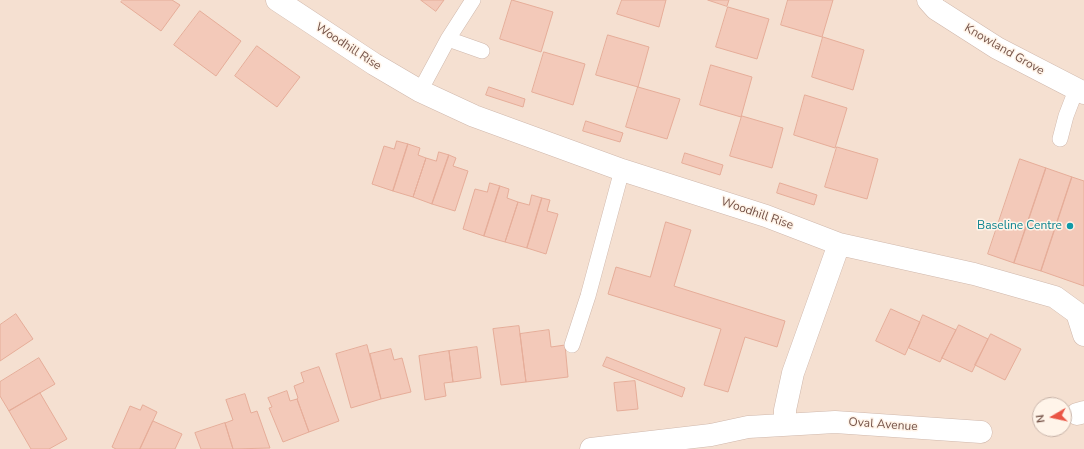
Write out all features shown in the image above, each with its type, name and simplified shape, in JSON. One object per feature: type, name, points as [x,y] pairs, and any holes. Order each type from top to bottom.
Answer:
[{"type":"street","name":"Woodhill Rise","points":[[277,0],[374,64],[420,90],[474,116],[622,170],[766,216],[839,244],[974,274],[1055,297],[1077,313],[1084,334]]},
{"type":"street","name":"Knowland Grove","points":[[928,0],[936,9],[997,48],[1080,91]]},
{"type":"street","points":[[785,424],[785,410],[793,373],[839,244]]},
{"type":"street","name":"Oval Avenue","points":[[591,449],[711,435],[748,427],[785,424],[835,422],[981,432]]},
{"type":"lane","points":[[420,90],[448,39],[473,0]]},
{"type":"lane","points":[[448,39],[482,51]]},
{"type":"lane","points":[[1060,139],[1066,116],[1080,91]]},
{"type":"lane","points":[[572,345],[588,296],[622,170]]},
{"type":"shaded area","points":[[0,0],[1084,0],[1084,449],[0,449]]},
{"type":"building","points":[[123,0],[172,0],[180,5],[161,31],[121,2]]},
{"type":"building","points":[[421,0],[444,0],[436,11]]},
{"type":"building","points":[[512,0],[553,12],[541,52],[500,39]]},
{"type":"building","points":[[622,0],[666,0],[659,27],[617,14]]},
{"type":"building","points":[[708,0],[729,0],[727,6]]},
{"type":"building","points":[[788,0],[833,0],[822,37],[781,25]]},
{"type":"building","points":[[728,7],[769,19],[757,59],[716,47]]},
{"type":"building","points":[[200,11],[241,41],[216,76],[174,45]]},
{"type":"building","points":[[608,35],[649,47],[638,87],[596,75]]},
{"type":"building","points":[[823,37],[864,50],[853,90],[812,77]]},
{"type":"building","points":[[257,46],[300,77],[277,107],[235,76]]},
{"type":"building","points":[[544,52],[585,64],[573,105],[532,92]]},
{"type":"building","points":[[711,65],[752,77],[741,117],[700,105]]},
{"type":"building","points":[[489,87],[525,99],[523,107],[486,95]]},
{"type":"building","points":[[638,87],[680,99],[667,139],[626,127]]},
{"type":"building","points":[[805,95],[847,108],[835,148],[794,135]]},
{"type":"building","points":[[742,116],[783,128],[772,168],[730,156]]},
{"type":"building","points":[[586,121],[623,133],[620,142],[583,131]]},
{"type":"building","points":[[397,141],[408,144],[393,191],[372,184],[384,146],[394,149]]},
{"type":"building","points":[[408,144],[420,148],[418,155],[426,158],[413,197],[393,191]]},
{"type":"building","points":[[837,147],[878,159],[867,199],[825,187]]},
{"type":"building","points":[[439,152],[449,155],[432,204],[413,197],[426,158],[436,161]]},
{"type":"building","points":[[685,153],[723,165],[720,175],[682,163]]},
{"type":"building","points":[[449,155],[456,158],[453,166],[468,171],[455,211],[432,204]]},
{"type":"building","points":[[1020,159],[1046,168],[1014,263],[988,254]]},
{"type":"building","points":[[1046,168],[1072,177],[1041,271],[1014,263]]},
{"type":"building","name":"Baseline Centre","points":[[1072,177],[1084,181],[1084,286],[1041,271]]},
{"type":"building","points":[[490,183],[500,186],[484,236],[463,229],[475,189],[487,192]]},
{"type":"building","points":[[780,183],[817,195],[814,205],[777,193]]},
{"type":"building","points":[[500,186],[509,189],[507,198],[518,202],[505,242],[484,236]]},
{"type":"building","points":[[532,195],[542,198],[527,248],[505,242],[518,202],[529,205]]},
{"type":"building","points":[[542,198],[550,200],[547,211],[558,214],[546,254],[527,248]]},
{"type":"building","points":[[666,222],[691,230],[674,286],[785,321],[777,347],[745,337],[728,392],[704,385],[721,329],[608,294],[616,267],[650,277]]},
{"type":"building","points":[[891,309],[920,322],[905,355],[876,341]]},
{"type":"building","points":[[16,314],[33,339],[0,361],[0,325]]},
{"type":"building","points":[[923,315],[956,330],[940,362],[909,348]]},
{"type":"building","points":[[959,325],[988,339],[972,372],[942,358]]},
{"type":"building","points":[[519,326],[526,382],[501,385],[493,329]]},
{"type":"building","points":[[549,330],[551,347],[565,345],[568,377],[526,382],[520,334]]},
{"type":"building","points":[[991,334],[1021,349],[1005,380],[975,365]]},
{"type":"building","points":[[367,345],[381,399],[351,408],[336,354]]},
{"type":"building","points":[[477,347],[481,378],[453,382],[449,351]]},
{"type":"building","points":[[391,349],[394,360],[402,358],[411,392],[381,399],[370,354]]},
{"type":"building","points":[[449,351],[453,382],[444,383],[446,396],[425,400],[419,356]]},
{"type":"building","points":[[607,357],[685,388],[682,397],[603,366]]},
{"type":"building","points":[[39,358],[55,384],[9,411],[0,396],[0,382]]},
{"type":"building","points":[[319,367],[339,421],[309,432],[294,386],[304,382],[301,373]]},
{"type":"building","points":[[635,381],[638,409],[617,411],[614,383]]},
{"type":"building","points":[[287,391],[290,401],[297,399],[309,432],[283,442],[269,408],[272,407],[268,398]]},
{"type":"building","points":[[40,393],[67,439],[49,449],[31,449],[9,411]]},
{"type":"building","points":[[245,394],[251,413],[257,411],[270,448],[233,449],[225,423],[233,420],[226,400]]},
{"type":"building","points":[[143,405],[157,412],[140,449],[116,449],[112,447],[130,406],[140,410]]},
{"type":"building","points":[[153,421],[182,434],[175,449],[140,449]]},
{"type":"building","points":[[225,423],[233,449],[201,449],[195,433]]},
{"type":"place","name":"Baseline Centre","points":[[1070,226]]}]
